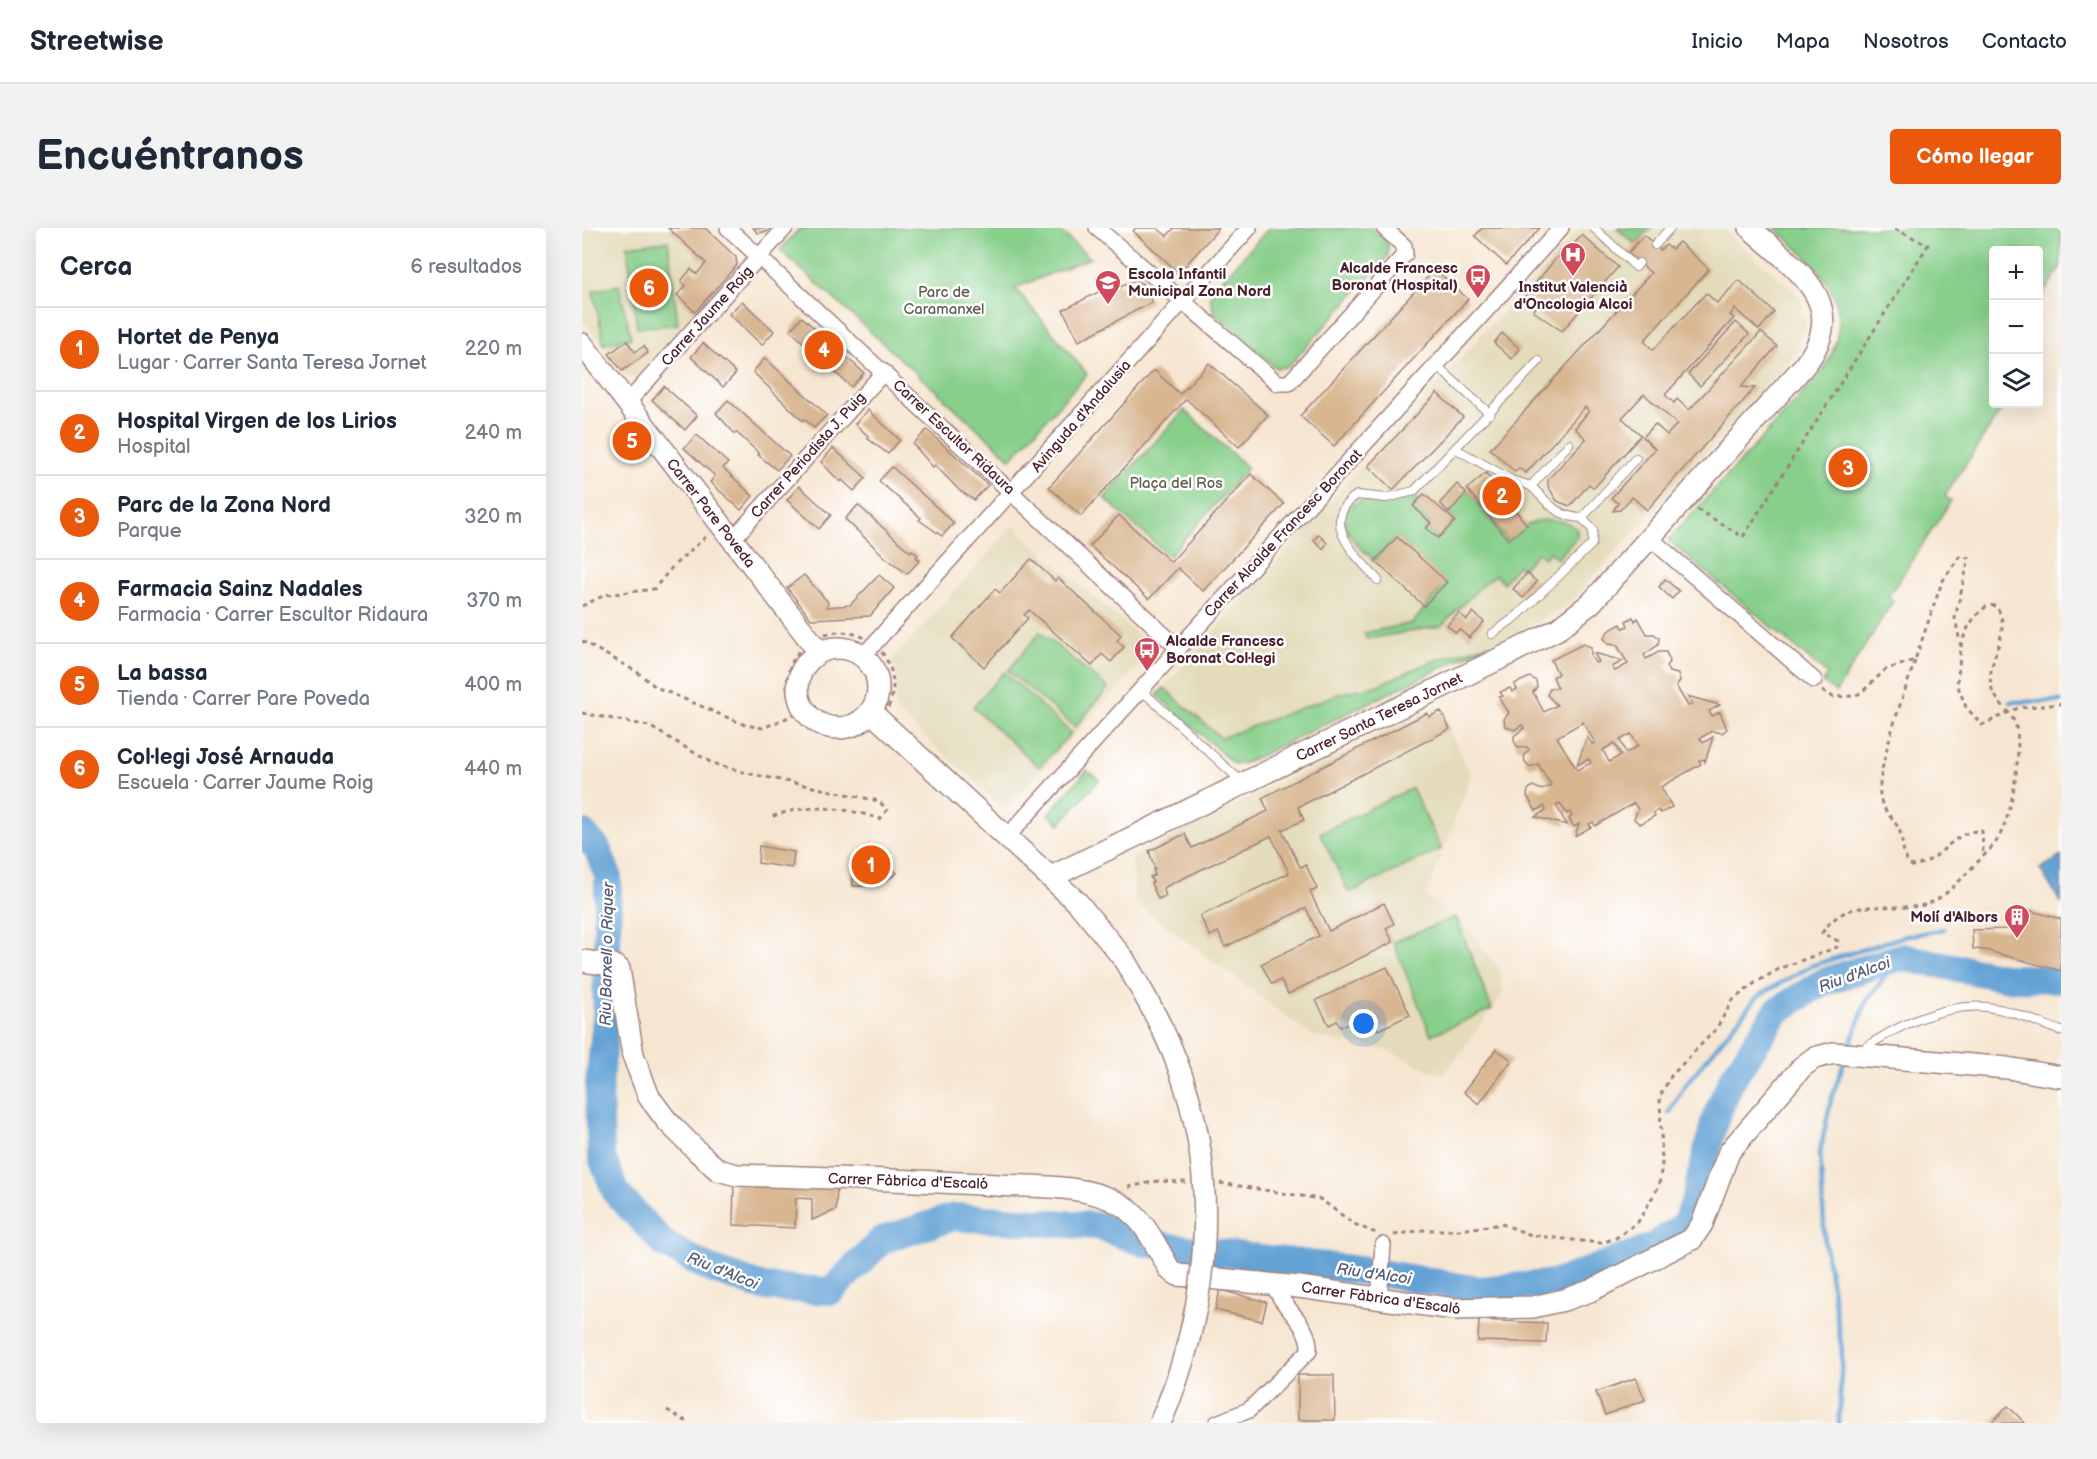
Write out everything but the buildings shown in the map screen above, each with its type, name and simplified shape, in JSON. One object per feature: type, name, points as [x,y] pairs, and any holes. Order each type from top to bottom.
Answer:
[{"type":"street","name":"Carrer Escultor Ridaura","points":[[728,228],[1178,648]]},
{"type":"street","name":"Carrer Jaume Roig","points":[[627,403],[785,228]]},
{"type":"street","points":[[1097,228],[1277,383],[1286,384],[1405,254],[1404,246],[1384,228]]},
{"type":"street","name":"Avinguda d'Andalusia","points":[[868,650],[1249,228]]},
{"type":"street","name":"Carrer Alcalde Francesc Boronat","points":[[1006,838],[1561,228]]},
{"type":"street","name":"Carrer Santa Teresa Jornet","points":[[1051,877],[1558,629],[1590,603],[1811,357],[1819,341],[1822,322],[1816,290],[1750,228]]},
{"type":"street","name":"Carrer Pare Poveda","points":[[582,344],[814,646]]},
{"type":"street","name":"Carrer Periodista J. Puig","points":[[727,533],[884,372]]},
{"type":"street","points":[[1650,538],[1814,680]]},
{"type":"street","points":[[876,716],[838,728],[819,723],[800,713],[798,693],[800,675],[814,646],[868,650],[878,682],[876,716],[1051,877],[1091,918],[1123,958],[1162,1029],[1178,1065],[1202,1170],[1205,1239],[1198,1299],[1184,1364],[1160,1423]]},
{"type":"street","name":"Carrer Fàbrica d'Escaló","points":[[582,961],[613,965],[618,969],[633,1055],[649,1097],[667,1121],[718,1170],[737,1175],[1030,1186],[1104,1197],[1125,1207],[1141,1222],[1170,1270],[1184,1276],[1274,1284],[1424,1307],[1490,1310],[1542,1306],[1590,1291],[1692,1239],[1702,1224],[1719,1172],[1729,1152],[1808,1061],[1821,1055],[1855,1055],[2007,1068],[2061,1077]]},
{"type":"street","points":[[1379,1299],[1383,1245]]},
{"type":"street","points":[[1217,1423],[1249,1410],[1309,1351],[1307,1332],[1281,1302],[1274,1284]]},
{"type":"lane","points":[[1594,228],[1636,267],[1640,263]]},
{"type":"lane","points":[[1655,245],[1670,228]]},
{"type":"lane","points":[[1378,580],[1344,541],[1340,522],[1345,504],[1357,495],[1386,498],[1406,495],[1414,491],[1539,361]]},
{"type":"lane","points":[[1437,366],[1490,414]]},
{"type":"lane","points":[[1531,486],[1569,444]]},
{"type":"lane","points":[[1456,449],[1512,480],[1531,486],[1556,512],[1582,518],[1593,530],[1592,544],[1517,616],[1492,634]]},
{"type":"lane","points":[[1582,518],[1636,458]]},
{"type":"lane","points":[[1140,689],[1243,783]]},
{"type":"lane","points":[[1855,1055],[1876,1039],[1906,1025],[1964,1007],[1987,1007],[2061,1031]]},
{"type":"path","points":[[1684,500],[1743,537],[1928,245],[1893,228]]},
{"type":"path","points":[[582,606],[605,595],[654,589],[694,545],[727,533]]},
{"type":"path","points":[[1961,646],[1955,618],[1969,558],[1959,557],[1942,582],[1915,660],[1887,752],[1879,787],[1880,799],[1899,829],[1902,851],[1912,866],[1924,864],[1938,857],[1961,835],[1972,830],[1982,831],[1982,854]]},
{"type":"path","points":[[1215,1183],[1320,1199],[1354,1224],[1375,1233],[1395,1235],[1424,1230],[1460,1230],[1502,1224],[1532,1235],[1556,1238],[1601,1243],[1616,1238],[1638,1222],[1659,1186],[1662,1164],[1660,1096],[1671,1076],[1716,1029],[1733,1000],[1755,983],[1779,969],[1837,947],[1838,941],[1822,933],[1838,917],[1851,910],[1871,905],[1920,906],[1938,899],[1956,885],[1982,854],[1993,847],[2010,808],[2018,732],[2009,711],[1992,689],[1990,672],[2002,632],[1999,610],[1995,606],[1988,605],[1977,614],[1968,625],[1961,646],[1957,684],[1966,707],[1982,725],[2009,711],[2018,708],[2061,704]]},
{"type":"path","points":[[842,632],[859,635],[868,650],[888,662],[893,679],[889,705],[856,736],[837,738],[818,734],[787,697],[787,677],[794,657],[814,646],[825,634],[842,632]]},
{"type":"path","points":[[582,641],[637,672],[656,687],[746,725],[763,728],[800,713]]},
{"type":"path","points":[[1814,680],[1827,695],[1853,696],[1861,693],[1885,670],[1915,660]]},
{"type":"path","points":[[582,712],[625,719],[649,726],[712,763],[747,773],[879,801],[887,810],[880,819],[845,808],[788,811],[771,817]]},
{"type":"path","points":[[1104,1197],[1124,1188],[1158,1181],[1192,1182]]},
{"type":"path","points":[[667,1410],[689,1423]]},
{"type":"shaded area","points":[[582,228],[705,228],[736,257],[737,265],[636,377],[627,376],[582,319]]},
{"type":"shaded area","points":[[1580,228],[1723,228],[1801,298],[1807,326],[1799,350],[1568,605],[1514,635],[1253,760],[1234,764],[1157,695],[1358,470]]},
{"type":"shaded area","points":[[1013,526],[1154,650],[1005,809],[895,710],[897,673],[892,660]]},
{"type":"shaded area","points":[[1438,705],[1471,776],[1426,897],[1462,921],[1501,971],[1502,996],[1443,1076],[1386,1050],[1312,1036],[1135,902],[1132,855]]},
{"type":"green space","name":"Parc de Caramanxel","points":[[800,228],[1057,228],[1090,258],[1015,288],[1087,374],[1011,459],[780,250]]},
{"type":"green space","points":[[1269,228],[1371,228],[1388,243],[1388,256],[1288,367],[1276,368],[1214,312],[1210,297],[1213,290]]},
{"type":"green space","points":[[1617,228],[1651,228],[1635,244]]},
{"type":"green space","points":[[1775,228],[2061,228],[2061,266],[2043,295],[2043,246],[1989,246],[1989,408],[2002,408],[1945,496],[1951,501],[1888,597],[1893,601],[1836,692],[1823,683],[1827,674],[1668,540],[1820,375],[1833,351],[1838,330],[1838,310],[1832,292],[1809,260]]},
{"type":"green space","points":[[668,241],[678,324],[637,328],[627,246]]},
{"type":"green space","points":[[619,285],[631,338],[604,344],[593,291]]},
{"type":"green space","name":"Plaça del Ros","points":[[1184,410],[1248,468],[1169,556],[1104,498]]},
{"type":"green space","points":[[1467,489],[1507,540],[1524,526],[1546,520],[1561,521],[1573,526],[1577,530],[1577,537],[1557,559],[1550,552],[1544,558],[1537,553],[1522,569],[1518,565],[1503,583],[1496,575],[1483,584],[1441,626],[1367,639],[1364,633],[1413,623],[1446,582],[1397,537],[1375,561],[1350,536],[1343,515],[1358,502],[1404,500],[1414,497],[1418,500],[1413,506],[1431,523],[1426,528],[1438,538],[1455,521],[1449,513]]},
{"type":"green space","points":[[1040,632],[1108,688],[1075,727],[1008,671]]},
{"type":"green space","points":[[1490,644],[1245,763],[1234,764],[1157,695],[1164,688],[1221,738],[1341,693],[1375,686],[1433,661]]},
{"type":"green space","points":[[1004,672],[1071,733],[1039,767],[973,707]]},
{"type":"green space","points":[[1087,770],[1099,780],[1060,824],[1048,814]]},
{"type":"green space","points":[[1412,788],[1441,849],[1349,893],[1320,833]]},
{"type":"green space","points":[[1456,917],[1492,1009],[1431,1035],[1393,942]]},
{"type":"water","points":[[2061,856],[2061,903],[2040,869]]},
{"type":"waterway","points":[[2010,702],[2061,701]]},
{"type":"waterway","name":"Riu d'Alcoi","points":[[582,833],[597,848],[608,876],[606,1019],[599,1086],[601,1155],[616,1193],[664,1244],[708,1268],[763,1287],[831,1291],[882,1240],[954,1217],[1099,1226],[1145,1243],[1375,1272],[1479,1290],[1556,1283],[1652,1247],[1684,1226],[1694,1204],[1715,1119],[1731,1081],[1777,1011],[1823,982],[1901,957],[2009,978],[2061,979]]},
{"type":"waterway","points":[[1669,1113],[1686,1084],[1758,996],[1811,966],[1902,937],[1944,929]]},
{"type":"waterway","points":[[1849,1048],[1866,1001],[1901,957]]},
{"type":"waterway","points":[[1839,1423],[1842,1350],[1825,1244],[1820,1152],[1831,1100],[1845,1059]]},
{"type":"place","name":"Institut Valencià d'Oncologia Alcoi","points":[[1573,278]]},
{"type":"place","name":"Col·legi José Arnauda","points":[[649,288]]},
{"type":"place","name":"Alcalde Francesc Boronat (Hospital)","points":[[1478,300]]},
{"type":"place","name":"Escola Infantil Municipal Zona Nord","points":[[1108,306]]},
{"type":"place","name":"Farmacia Sainz Nadales","points":[[824,350]]},
{"type":"place","name":"La bassa","points":[[632,441]]},
{"type":"place","name":"Parc de la Zona Nord","points":[[1848,468]]},
{"type":"place","name":"Hospital Virgen de los Lirios","points":[[1502,496]]},
{"type":"place","name":"Alcalde Francesc Boronat Col·legi","points":[[1147,673]]},
{"type":"place","name":"Hortet de Penya","points":[[871,865]]},
{"type":"place","name":"Molí d'Albors","points":[[2017,940]]},
{"type":"water label","name":"Riu Barxell o Riquer","points":[[606,954]]}]
